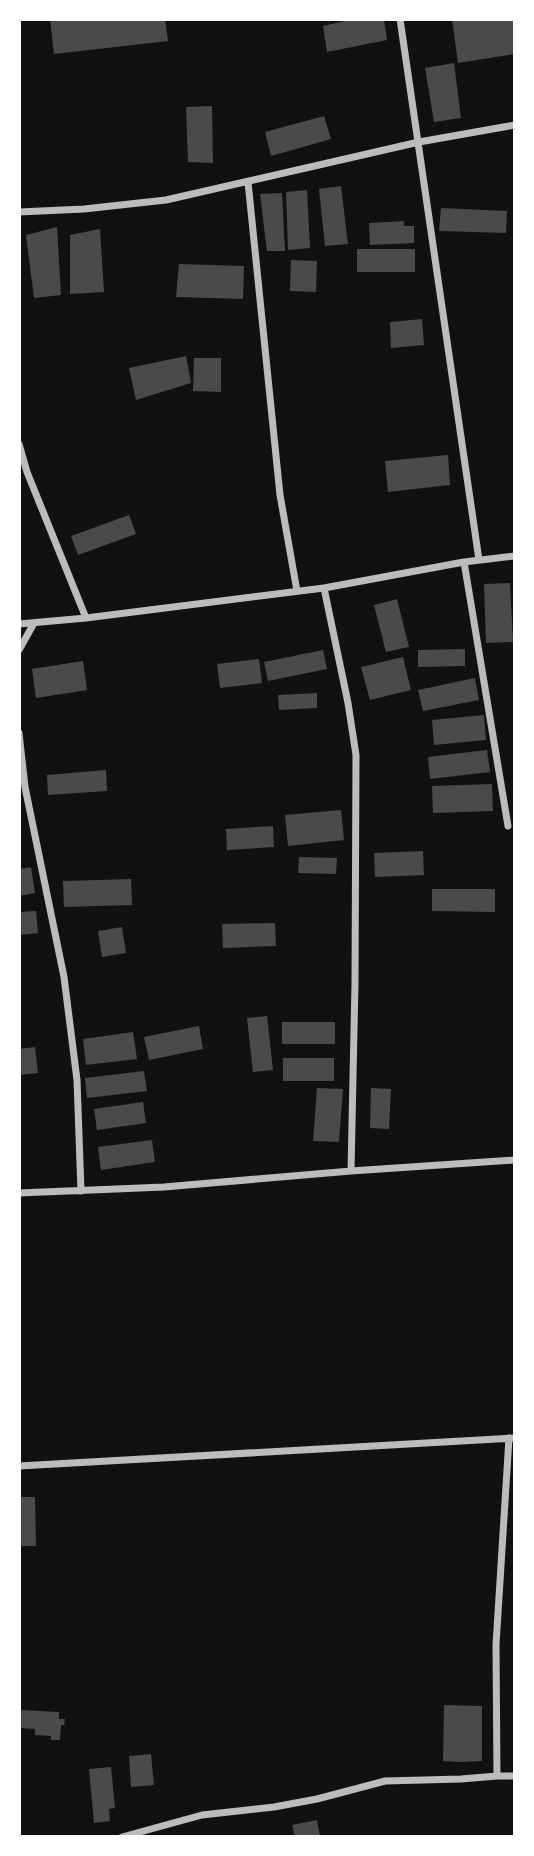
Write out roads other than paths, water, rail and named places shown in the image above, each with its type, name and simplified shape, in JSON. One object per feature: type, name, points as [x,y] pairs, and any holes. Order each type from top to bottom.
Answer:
[{"type":"street","points":[[400,19],[479,560]]},
{"type":"street","points":[[19,212],[84,209],[166,200],[419,142],[515,125]]},
{"type":"street","points":[[248,182],[281,495],[297,591]]},
{"type":"street","points":[[19,444],[27,472],[86,618]]},
{"type":"street","points":[[19,624],[297,591],[464,562],[515,556]]},
{"type":"street","points":[[464,562],[508,826]]},
{"type":"street","points":[[324,587],[356,755],[351,1171]]},
{"type":"street","points":[[19,650],[34,623]]},
{"type":"street","points":[[19,733],[25,787],[64,977],[76,1080],[81,1191]]},
{"type":"street","points":[[19,1194],[164,1187],[515,1160]]},
{"type":"street","points":[[19,1466],[512,1438],[496,1645],[497,1776]]},
{"type":"street","points":[[122,1837],[202,1815],[317,1799],[385,1781],[515,1776]]}]
